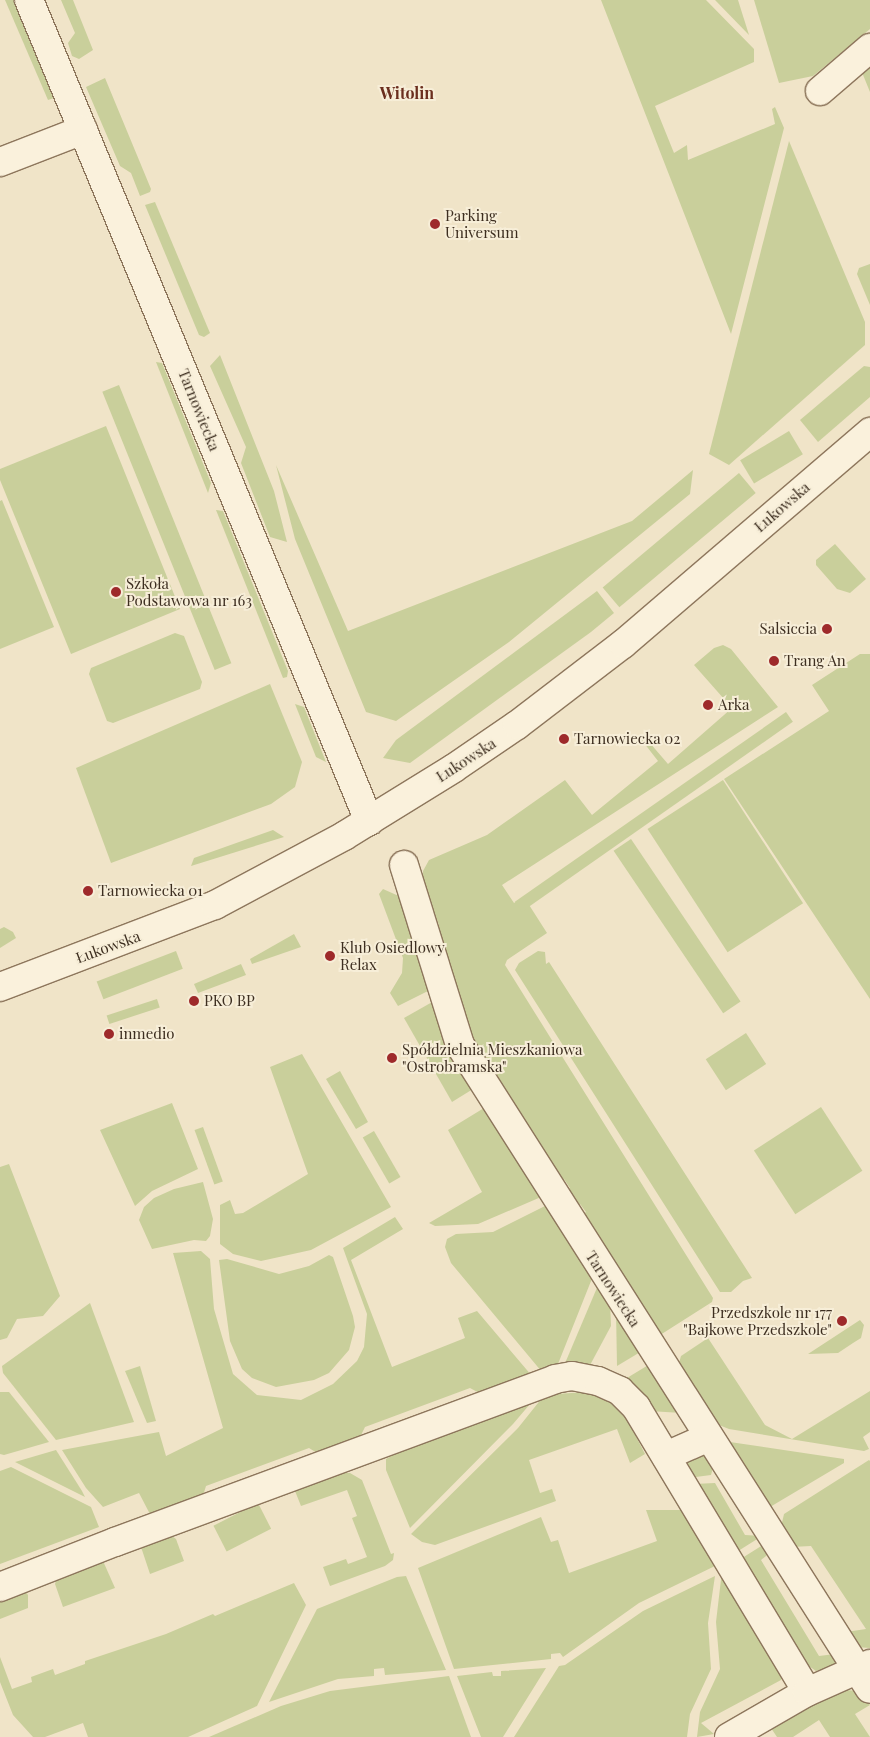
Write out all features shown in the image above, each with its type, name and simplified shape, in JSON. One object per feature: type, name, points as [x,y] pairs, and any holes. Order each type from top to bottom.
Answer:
[{"type":"street","name":"Tarnowiecka","points":[[29,0],[369,821]]},
{"type":"street","points":[[820,91],[870,48]]},
{"type":"street","points":[[0,162],[83,130]]},
{"type":"street","name":"Łukowska","points":[[0,987],[215,904],[369,821],[491,744],[623,644],[869,434]]},
{"type":"street","name":"Tarnowiecka","points":[[404,865],[460,1045],[709,1437],[866,1674]]},
{"type":"street","points":[[0,1588],[555,1379],[572,1376],[598,1381],[620,1391],[636,1408],[807,1692]]},
{"type":"street","points":[[666,1456],[709,1437]]},
{"type":"street","points":[[729,1737],[807,1692],[866,1674]]},
{"type":"green space","points":[[5,0],[14,0],[54,98],[48,100]]},
{"type":"green space","points":[[61,0],[73,0],[93,50],[79,59],[72,56],[68,43],[75,33]]},
{"type":"green space","points":[[601,0],[706,0],[754,49],[754,62],[655,106],[674,153],[687,145],[688,160],[775,124],[772,109],[775,107],[784,128],[731,334]]},
{"type":"green space","points":[[715,0],[738,0],[749,35]]},
{"type":"green space","points":[[754,0],[870,0],[870,29],[813,76],[779,83]]},
{"type":"green space","points":[[870,56],[870,92],[859,65]]},
{"type":"green space","points":[[105,78],[151,189],[150,192],[140,196],[131,173],[120,166],[86,87]]},
{"type":"green space","points":[[789,141],[865,322],[865,345],[729,465],[709,454]]},
{"type":"green space","points":[[155,202],[210,333],[204,337],[199,335],[145,205]]},
{"type":"green space","points":[[870,264],[870,305],[857,274],[859,268]]},
{"type":"green space","points":[[220,355],[274,491],[287,542],[270,537],[241,463],[246,447],[210,366]]},
{"type":"green space","points":[[156,362],[162,363],[211,483],[208,493]]},
{"type":"green space","points":[[864,366],[870,367],[870,397],[818,442],[800,420]]},
{"type":"green space","points":[[119,385],[231,663],[215,670],[102,392]]},
{"type":"green space","points":[[106,426],[180,609],[71,654],[0,480],[0,469]]},
{"type":"green space","points":[[789,431],[803,454],[754,484],[740,460]]},
{"type":"green space","points":[[276,465],[348,631],[632,521],[693,470],[690,494],[509,642],[396,721],[366,712],[295,539]]},
{"type":"green space","points":[[739,473],[756,493],[619,607],[603,587]]},
{"type":"green space","points":[[2,500],[54,627],[0,649],[0,501]]},
{"type":"green space","points":[[216,510],[223,511],[288,671],[287,677],[283,678]]},
{"type":"green space","points":[[835,544],[866,579],[850,593],[837,589],[816,565],[816,560]]},
{"type":"green space","points":[[597,591],[614,613],[591,632],[410,763],[383,758],[396,740]]},
{"type":"green space","points":[[175,633],[184,636],[202,682],[200,689],[113,723],[107,721],[89,674],[91,668]]},
{"type":"green space","points":[[723,645],[731,649],[778,707],[502,885],[514,903],[524,897],[547,933],[507,960],[505,965],[713,1298],[712,1302],[657,1337],[581,1216],[586,1212],[580,1204],[576,1207],[566,1192],[570,1188],[564,1179],[560,1183],[525,1129],[529,1126],[522,1116],[517,1119],[471,1046],[435,928],[439,925],[423,885],[423,871],[429,860],[487,835],[565,780],[592,815],[658,761],[644,743],[636,742],[643,735],[668,764],[732,708],[694,665],[714,648]]},
{"type":"green space","points":[[860,654],[870,654],[870,999],[724,779],[829,711],[812,685]]},
{"type":"green space","points":[[270,684],[302,762],[295,787],[271,804],[111,863],[76,768]]},
{"type":"green space","points":[[295,704],[304,707],[326,762],[316,757]]},
{"type":"green space","points":[[786,712],[793,722],[522,912],[515,902]]},
{"type":"green space","points":[[723,780],[803,903],[728,952],[648,829]]},
{"type":"green space","points":[[273,830],[284,837],[191,866],[194,858]]},
{"type":"green space","points":[[631,839],[741,1001],[723,1013],[614,851]]},
{"type":"green space","points":[[383,889],[401,897],[432,989],[398,1006],[390,993],[402,973],[403,958],[379,894]]},
{"type":"green space","points":[[4,927],[13,932],[16,938],[0,948],[0,929]]},
{"type":"green space","points":[[294,934],[301,947],[252,964],[250,959]]},
{"type":"green space","points":[[176,951],[183,969],[103,999],[97,981]]},
{"type":"green space","points":[[538,951],[545,952],[546,964],[549,962],[752,1278],[743,1281],[731,1292],[720,1292],[515,970],[519,963]]},
{"type":"green space","points":[[241,964],[246,975],[198,993],[194,984]]},
{"type":"green space","points":[[157,999],[160,1008],[109,1024],[107,1015]]},
{"type":"green space","points":[[434,1001],[473,1089],[452,1102],[404,1018]]},
{"type":"green space","points":[[746,1033],[766,1064],[726,1090],[706,1059]]},
{"type":"green space","points":[[302,1054],[391,1207],[311,1250],[261,1261],[233,1254],[220,1244],[220,1205],[230,1200],[235,1214],[243,1213],[308,1174],[270,1067]]},
{"type":"green space","points":[[340,1071],[368,1122],[356,1129],[326,1079]]},
{"type":"green space","points":[[172,1103],[198,1169],[152,1191],[135,1206],[100,1130]]},
{"type":"green space","points":[[821,1107],[862,1171],[795,1214],[754,1151]]},
{"type":"green space","points":[[484,1108],[541,1197],[478,1224],[435,1226],[429,1223],[482,1192],[448,1130]]},
{"type":"green space","points":[[203,1127],[223,1182],[214,1185],[195,1130]]},
{"type":"green space","points":[[374,1131],[400,1177],[389,1183],[363,1138]]},
{"type":"green space","points":[[9,1164],[60,1296],[43,1316],[17,1319],[7,1338],[0,1340],[0,1167]]},
{"type":"green space","points":[[203,1182],[213,1219],[210,1236],[206,1241],[194,1240],[152,1249],[139,1220],[144,1207],[154,1198],[174,1189]]},
{"type":"green space","points":[[547,1205],[593,1276],[556,1369],[542,1372],[451,1263],[445,1247],[447,1239],[456,1234],[493,1232]]},
{"type":"green space","points":[[395,1217],[403,1229],[351,1260],[392,1367],[465,1338],[458,1318],[477,1311],[532,1376],[483,1395],[470,1388],[365,1427],[358,1441],[322,1456],[309,1448],[206,1486],[201,1502],[152,1518],[139,1493],[103,1507],[86,1488],[62,1450],[159,1432],[166,1456],[223,1428],[173,1253],[201,1251],[210,1259],[214,1309],[233,1374],[257,1395],[301,1400],[333,1384],[357,1361],[364,1347],[367,1314],[343,1248]]},
{"type":"green space","points":[[329,1255],[333,1257],[353,1316],[355,1327],[349,1350],[329,1373],[314,1380],[276,1387],[252,1378],[242,1369],[230,1341],[219,1260],[227,1259],[279,1274],[309,1266]]},
{"type":"green space","points":[[599,1283],[610,1301],[611,1326],[589,1367],[563,1368]]},
{"type":"green space","points":[[90,1303],[134,1422],[56,1440],[3,1373],[2,1366]]},
{"type":"green space","points":[[616,1311],[642,1351],[617,1366]]},
{"type":"green space","points":[[860,1320],[864,1325],[861,1338],[838,1353],[808,1354]]},
{"type":"green space","points":[[708,1338],[765,1425],[792,1439],[870,1391],[870,1432],[863,1437],[869,1449],[864,1451],[729,1429],[714,1423],[677,1370],[681,1356]]},
{"type":"green space","points":[[650,1364],[682,1413],[649,1411],[622,1381]]},
{"type":"green space","points":[[140,1366],[156,1421],[147,1423],[125,1371]]},
{"type":"green space","points":[[552,1391],[556,1394],[587,1392],[611,1403],[627,1419],[645,1454],[630,1463],[617,1429],[529,1460],[540,1493],[552,1489],[556,1501],[435,1545],[422,1542],[411,1534],[518,1428],[546,1393]]},
{"type":"green space","points":[[0,1392],[9,1392],[49,1442],[4,1455],[0,1454]]},
{"type":"green space","points":[[536,1397],[513,1424],[410,1528],[386,1470],[386,1459],[399,1452],[398,1448]]},
{"type":"green space","points":[[723,1441],[844,1459],[844,1463],[770,1507],[751,1484],[755,1481],[750,1473],[746,1476],[741,1468],[745,1465],[740,1458],[735,1460]]},
{"type":"green space","points":[[702,1448],[714,1464],[711,1475],[688,1478],[681,1454]]},
{"type":"green space","points":[[56,1450],[82,1491],[85,1497],[15,1462]]},
{"type":"green space","points":[[869,1460],[870,1648],[856,1647],[846,1632],[866,1629],[811,1546],[791,1547],[781,1527],[784,1514]]},
{"type":"green space","points":[[11,1467],[91,1507],[99,1527],[0,1564],[0,1471]]},
{"type":"green space","points":[[342,1473],[350,1473],[362,1480],[391,1554],[394,1553],[393,1560],[385,1566],[330,1586],[323,1567],[346,1559],[348,1564],[367,1557],[352,1518],[357,1516],[347,1490],[301,1506],[295,1491],[296,1488]]},
{"type":"green space","points":[[715,1483],[745,1535],[762,1536],[735,1553],[694,1484]]},
{"type":"green space","points":[[258,1503],[271,1529],[227,1552],[213,1526]]},
{"type":"green space","points":[[646,1510],[684,1510],[717,1565],[639,1603],[563,1657],[560,1653],[551,1654],[551,1659],[454,1669],[418,1568],[541,1517],[551,1542],[558,1540],[569,1573],[657,1541]]},
{"type":"green space","points":[[169,1534],[176,1539],[184,1561],[150,1574],[141,1547],[144,1543]]},
{"type":"green space","points":[[766,1543],[771,1552],[761,1560],[819,1656],[835,1654],[835,1666],[816,1671],[806,1664],[739,1560]]},
{"type":"green space","points":[[103,1561],[115,1588],[63,1607],[55,1584],[57,1578]]},
{"type":"green space","points":[[722,1571],[783,1674],[781,1680],[701,1723],[714,1734],[697,1737],[700,1712],[720,1669],[716,1622]]},
{"type":"green space","points":[[406,1576],[446,1670],[385,1675],[384,1668],[374,1669],[374,1676],[338,1679],[269,1702],[317,1609],[397,1577]]},
{"type":"green space","points":[[715,1576],[708,1623],[711,1669],[690,1714],[687,1737],[514,1737],[559,1666],[565,1665],[643,1611]]},
{"type":"green space","points":[[294,1583],[306,1605],[257,1706],[188,1737],[88,1737],[83,1723],[45,1737],[33,1737],[13,1715],[0,1682],[0,1657],[12,1689],[32,1682],[31,1677],[53,1669],[55,1675],[85,1664],[85,1661],[166,1634],[213,1614],[215,1616]]},
{"type":"green space","points":[[25,1591],[28,1595],[28,1608],[0,1619],[0,1601]]},
{"type":"green space","points":[[546,1668],[503,1737],[481,1737],[457,1676],[492,1672],[493,1676],[501,1676],[501,1671]]},
{"type":"green space","points":[[449,1676],[471,1737],[209,1737],[281,1706],[330,1691]]},
{"type":"green space","points":[[846,1690],[858,1691],[870,1705],[855,1714],[870,1737],[830,1737],[819,1720],[793,1737],[777,1737],[771,1728],[811,1700]]},
{"type":"place","name":"Parking Universum","points":[[435,224]]},
{"type":"place","name":"Szkoła Podstawowa nr 163","points":[[116,592]]},
{"type":"place","name":"Salsiccia","points":[[827,629]]},
{"type":"place","name":"Trang An","points":[[774,661]]},
{"type":"place","name":"Arka","points":[[708,705]]},
{"type":"place","name":"Tarnowiecka 02","points":[[564,739]]},
{"type":"place","name":"Tarnowiecka 01","points":[[88,891]]},
{"type":"place","name":"Klub Osiedlowy Relax","points":[[330,956]]},
{"type":"place","name":"PKO BP","points":[[194,1001]]},
{"type":"place","name":"inmedio","points":[[109,1034]]},
{"type":"place","name":"Spółdzielnia Mieszkaniowa \"Ostrobramska\"","points":[[392,1058]]},
{"type":"place","name":"Przedszkole nr 177 \"Bajkowe Przedszkole\"","points":[[842,1321]]},
{"type":"district","name":"Witolin","points":[[407,93]]}]
